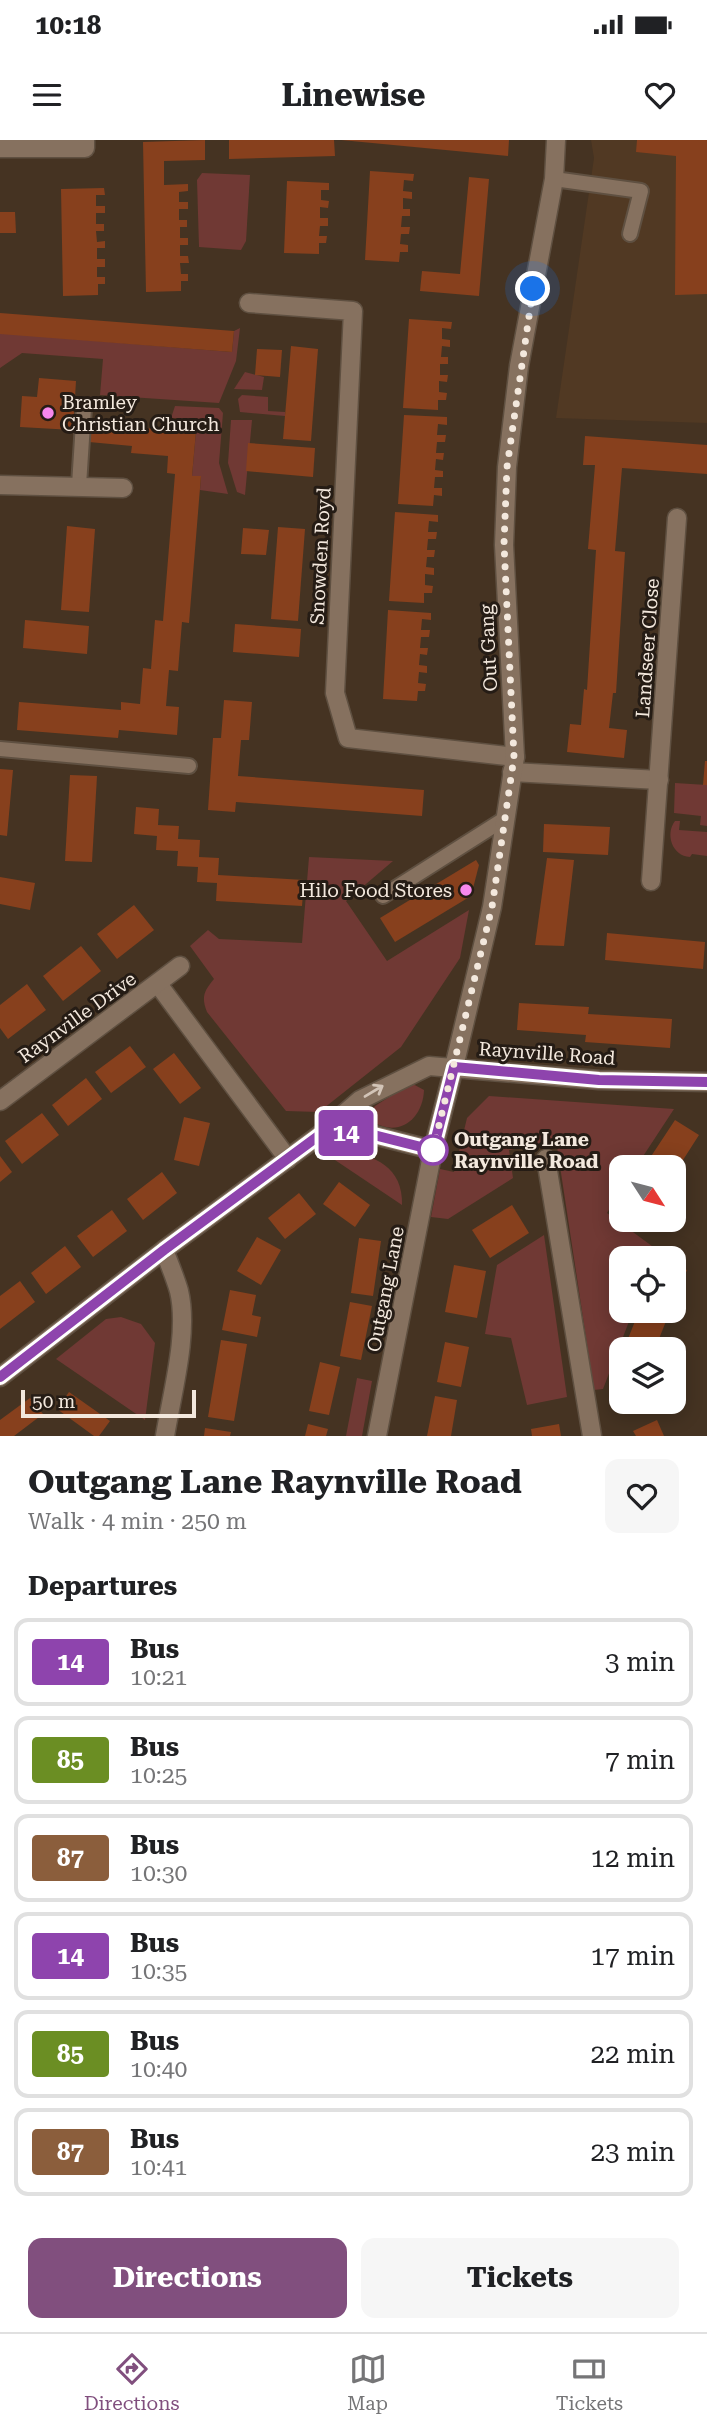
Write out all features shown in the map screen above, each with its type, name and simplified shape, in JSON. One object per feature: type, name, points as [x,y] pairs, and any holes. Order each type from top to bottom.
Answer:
[{"type":"street","points":[[0,148],[85,148],[85,140]]},
{"type":"street","name":"Out Gang","points":[[433,1150],[492,907],[514,764],[504,544],[507,467],[519,366],[554,179],[556,140]]},
{"type":"street","name":"Snowden Royd","points":[[249,303],[353,311],[335,692],[348,738],[514,764]]},
{"type":"street","points":[[0,485],[123,488]]},
{"type":"street","name":"Landseer Close","points":[[651,881],[677,519]]},
{"type":"street","points":[[514,764],[659,780]]},
{"type":"street","name":"Raynville Drive","points":[[0,1101],[180,966]]},
{"type":"street","points":[[158,984],[288,1159]]},
{"type":"street","name":"Raynville Road","points":[[0,1377],[164,1250],[321,1134],[360,1100],[385,1085],[429,1066],[599,1080],[707,1082]]},
{"type":"street","points":[[321,1134],[362,1132],[433,1150]]},
{"type":"street","name":"Outgang Lane","points":[[377,1436],[433,1150]]},
{"type":"street","points":[[546,1159],[592,1436]]},
{"type":"street","points":[[164,1250],[179,1292],[180,1311],[180,1354],[165,1436]]},
{"type":"lane","points":[[554,179],[641,191],[630,234]]},
{"type":"lane","points":[[79,485],[84,408]]},
{"type":"lane","points":[[0,750],[189,766]]},
{"type":"lane","points":[[383,896],[506,818]]},
{"type":"shaded area","points":[[591,140],[707,140],[707,423],[556,418],[594,158]]},
{"type":"shaded area","points":[[202,173],[250,175],[246,241],[241,250],[199,247],[197,180]]},
{"type":"shaded area","points":[[240,328],[236,361],[219,403],[100,395],[103,359],[22,353],[0,368],[0,333],[232,352],[234,331]]},
{"type":"shaded area","points":[[245,372],[264,377],[262,390],[234,389]]},
{"type":"shaded area","points":[[242,395],[268,397],[268,411],[285,412],[285,416],[240,412],[238,399]]},
{"type":"shaded area","points":[[175,406],[219,408],[223,413],[219,463],[228,494],[200,490],[201,476],[192,476],[197,420],[171,418]]},
{"type":"shaded area","points":[[231,420],[252,420],[245,495],[237,492],[228,463]]},
{"type":"shaded area","points":[[675,783],[707,785],[707,826],[700,825],[701,816],[674,813]]},
{"type":"shaded area","points":[[675,821],[680,821],[679,830],[707,832],[707,856],[684,856],[675,849],[671,832]]},
{"type":"shaded area","points":[[309,857],[393,861],[346,901],[387,961],[469,910],[460,958],[401,1047],[319,1112],[286,1111],[207,1012],[204,994],[214,979],[190,946],[208,930],[219,939],[302,943]]},
{"type":"shaded area","points":[[411,1083],[424,1090],[423,1100],[415,1117],[392,1128],[373,1122],[371,1111],[375,1106]]},
{"type":"shaded area","points":[[489,1096],[674,1109],[644,1155],[609,1155],[609,1232],[633,1232],[652,1246],[609,1246],[609,1323],[628,1323],[623,1337],[609,1337],[609,1373],[603,1389],[594,1390],[556,1140],[509,1150],[513,1178],[448,1219],[431,1217],[440,1169],[454,1172],[467,1118]]},
{"type":"shaded area","points":[[342,1151],[365,1156],[385,1165],[398,1181],[402,1205],[326,1154]]},
{"type":"shaded area","points":[[544,1235],[567,1397],[527,1405],[511,1338],[485,1334],[497,1265]]},
{"type":"shaded area","points":[[121,1317],[141,1324],[155,1343],[145,1420],[56,1359],[106,1319]]},
{"type":"shaded area","points":[[357,1378],[372,1381],[362,1436],[346,1436]]},
{"type":"building","points":[[205,140],[205,160],[164,161],[164,185],[188,184],[188,191],[179,192],[179,202],[188,202],[188,209],[179,209],[179,220],[187,220],[187,227],[180,227],[180,238],[188,238],[188,245],[180,245],[180,256],[188,256],[189,263],[180,263],[181,274],[188,274],[188,281],[181,281],[181,291],[146,292],[143,142]]},
{"type":"building","points":[[229,140],[334,140],[335,156],[229,159]]},
{"type":"building","points":[[341,140],[509,140],[508,156]]},
{"type":"building","points":[[637,140],[707,140],[707,294],[675,295],[676,156],[636,152]]},
{"type":"building","points":[[370,171],[414,174],[413,181],[404,180],[403,191],[412,192],[412,199],[403,198],[403,209],[410,209],[410,216],[402,216],[401,227],[410,227],[409,234],[401,234],[400,244],[408,245],[408,252],[400,252],[399,262],[365,260]]},
{"type":"building","points":[[469,177],[489,179],[479,296],[420,291],[422,271],[460,274]]},
{"type":"building","points":[[287,181],[329,183],[329,190],[321,190],[321,200],[329,201],[328,208],[320,207],[320,218],[328,218],[328,226],[320,226],[319,236],[327,236],[326,243],[319,243],[319,254],[284,253]]},
{"type":"building","points":[[104,188],[105,195],[96,195],[96,206],[105,206],[105,213],[96,213],[96,224],[104,224],[104,231],[96,231],[97,242],[105,241],[105,248],[97,248],[97,259],[105,259],[105,267],[97,267],[97,277],[105,277],[105,284],[98,284],[98,295],[63,296],[61,189]]},
{"type":"building","points":[[0,212],[15,212],[16,233],[0,233]]},
{"type":"building","points":[[0,313],[234,331],[232,352],[0,334]]},
{"type":"building","points":[[409,319],[452,322],[451,329],[442,328],[442,339],[450,340],[450,347],[442,346],[441,357],[448,357],[448,364],[440,364],[440,375],[448,375],[447,382],[439,381],[439,392],[447,393],[446,400],[438,400],[438,410],[403,408]]},
{"type":"building","points":[[291,346],[318,349],[311,441],[283,439]]},
{"type":"building","points":[[257,349],[282,350],[280,377],[255,375]]},
{"type":"building","name":"Bramley Christian Church","points":[[39,378],[76,381],[73,430],[20,427],[22,396],[37,397]]},
{"type":"building","points":[[404,415],[447,417],[447,425],[438,424],[437,435],[446,435],[445,442],[437,442],[436,453],[444,453],[443,460],[436,459],[435,470],[443,471],[443,477],[435,477],[434,488],[442,488],[442,496],[434,495],[433,506],[398,504]]},
{"type":"building","points":[[91,418],[134,421],[133,427],[170,430],[171,418],[197,420],[192,476],[201,476],[189,623],[182,622],[178,671],[169,670],[166,706],[179,707],[177,735],[119,730],[118,738],[17,730],[19,702],[121,710],[121,702],[140,704],[143,668],[151,669],[155,620],[163,621],[175,474],[167,473],[168,456],[131,453],[132,446],[89,442]]},
{"type":"building","points":[[585,436],[707,445],[707,474],[622,468],[615,551],[625,552],[616,693],[613,693],[609,728],[627,730],[624,758],[567,752],[570,724],[581,725],[584,689],[587,690],[596,550],[588,549],[595,465],[583,465]]},
{"type":"building","points":[[248,443],[315,448],[313,477],[246,471]]},
{"type":"building","points":[[395,512],[438,515],[438,522],[429,521],[428,532],[437,532],[436,539],[428,539],[427,550],[435,550],[434,557],[427,557],[426,567],[434,568],[434,575],[425,574],[425,585],[433,586],[432,593],[424,593],[424,603],[389,601]]},
{"type":"building","points":[[67,526],[95,529],[89,612],[61,610]]},
{"type":"building","points":[[278,527],[305,529],[298,621],[271,619]]},
{"type":"building","points":[[243,528],[269,530],[266,555],[241,554]]},
{"type":"building","points":[[388,610],[431,613],[431,620],[422,619],[421,630],[430,630],[429,637],[421,637],[420,648],[428,648],[427,655],[420,654],[419,665],[427,666],[427,673],[419,672],[418,683],[426,684],[425,691],[418,691],[417,701],[383,699]]},
{"type":"building","points":[[25,620],[89,626],[87,654],[23,648]]},
{"type":"building","points":[[235,624],[301,629],[299,657],[233,652]]},
{"type":"building","points":[[224,700],[252,702],[249,740],[241,740],[238,776],[424,790],[422,816],[236,802],[235,812],[208,810],[213,738],[221,738]]},
{"type":"building","points":[[705,761],[707,785],[703,785]]},
{"type":"building","points":[[0,769],[13,770],[7,836],[0,835]]},
{"type":"building","points":[[70,775],[97,776],[92,862],[65,861]]},
{"type":"building","points":[[136,807],[159,809],[158,825],[179,826],[178,839],[200,840],[199,857],[219,858],[218,875],[304,880],[302,906],[216,901],[217,883],[197,882],[198,867],[177,866],[178,851],[156,850],[157,836],[134,834]]},
{"type":"building","points":[[544,824],[610,827],[608,855],[543,852]]},
{"type":"building","points":[[547,858],[574,860],[564,946],[535,945]]},
{"type":"building","points":[[476,860],[479,865],[471,896],[395,942],[380,918]]},
{"type":"building","points":[[0,877],[35,883],[30,910],[0,904]]},
{"type":"building","points":[[134,905],[154,930],[117,959],[97,934]]},
{"type":"building","points":[[607,933],[705,942],[703,969],[605,960]]},
{"type":"building","points":[[81,946],[101,971],[63,1001],[43,976]]},
{"type":"building","points":[[27,984],[46,1010],[8,1039],[0,1028],[0,1005]]},
{"type":"building","points":[[519,1003],[589,1007],[588,1014],[672,1019],[670,1048],[585,1042],[586,1035],[517,1030]]},
{"type":"building","points":[[130,1046],[146,1067],[111,1093],[95,1072]]},
{"type":"building","points":[[174,1053],[201,1088],[180,1104],[153,1069]]},
{"type":"building","points":[[86,1078],[102,1099],[68,1126],[52,1105]]},
{"type":"building","points":[[42,1113],[59,1135],[22,1164],[5,1141]]},
{"type":"building","points":[[184,1117],[210,1123],[199,1166],[174,1160]]},
{"type":"building","points":[[675,1120],[699,1135],[686,1155],[652,1155]]},
{"type":"building","points":[[0,1156],[12,1172],[0,1182]]},
{"type":"building","points":[[162,1172],[177,1193],[143,1220],[127,1199]]},
{"type":"building","points":[[339,1182],[370,1205],[355,1227],[323,1204]]},
{"type":"building","points":[[299,1193],[316,1214],[285,1239],[268,1218]]},
{"type":"building","points":[[512,1205],[529,1233],[490,1258],[472,1230]]},
{"type":"building","points":[[112,1210],[127,1231],[93,1257],[77,1236]]},
{"type":"building","points":[[257,1237],[281,1250],[261,1285],[237,1271]]},
{"type":"building","points":[[359,1238],[381,1241],[373,1296],[351,1293]]},
{"type":"building","points":[[65,1246],[81,1267],[46,1294],[31,1273]]},
{"type":"building","points":[[454,1265],[486,1271],[477,1318],[445,1312]]},
{"type":"building","points":[[20,1281],[35,1302],[0,1329],[0,1296]]},
{"type":"building","points":[[230,1290],[256,1295],[252,1315],[261,1317],[257,1337],[222,1330]]},
{"type":"building","points":[[350,1302],[372,1306],[361,1360],[340,1356]]},
{"type":"building","points":[[634,1323],[665,1323],[660,1337],[629,1337]]},
{"type":"building","points":[[221,1340],[247,1344],[234,1421],[208,1417]]},
{"type":"building","points":[[445,1342],[469,1347],[461,1387],[437,1382]]},
{"type":"building","points":[[320,1362],[340,1367],[329,1415],[309,1411]]},
{"type":"building","points":[[69,1392],[110,1421],[99,1436],[94,1436],[57,1409]]},
{"type":"building","points":[[435,1396],[457,1400],[451,1436],[427,1436]]},
{"type":"building","points":[[30,1398],[43,1414],[14,1436],[0,1436],[0,1420]]},
{"type":"building","points":[[657,1420],[664,1436],[636,1436],[633,1431]]},
{"type":"building","points":[[308,1424],[328,1429],[326,1436],[305,1436]]},
{"type":"building","points":[[559,1424],[561,1436],[532,1436],[531,1429]]},
{"type":"building","points":[[205,1428],[231,1432],[230,1436],[204,1436]]},
{"type":"bus line","name":"14","points":[[0,1377],[164,1250],[321,1134],[362,1132],[433,1150],[454,1067],[599,1080],[707,1082]]},
{"type":"place","name":"Bramley Christian Church","points":[[48,413]]},
{"type":"place","name":"Hilo Food Stores","points":[[466,890]]},
{"type":"place","name":"Outgang Lane Raynville Road","points":[[433,1150]]},
{"type":"route","points":[[433,1150],[492,907],[514,757],[504,544],[507,467],[519,366],[533,289]]}]
